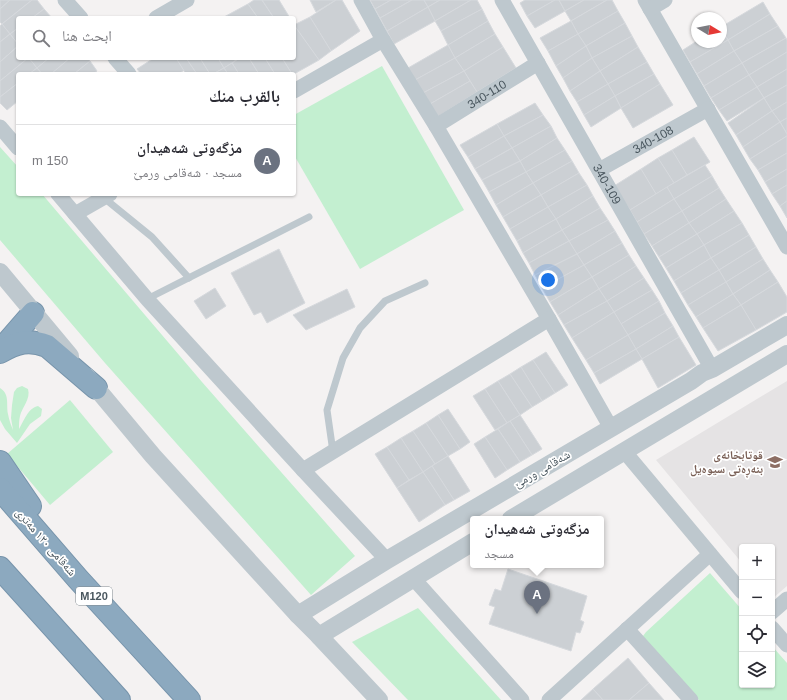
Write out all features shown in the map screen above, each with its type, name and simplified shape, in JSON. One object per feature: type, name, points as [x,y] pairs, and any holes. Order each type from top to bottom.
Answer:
[{"type":"highway","points":[[0,328],[31,309]]},
{"type":"highway","points":[[0,352],[31,309]]},
{"type":"highway","points":[[0,352],[16,343],[32,342],[47,346],[96,388]]},
{"type":"highway","points":[[0,462],[78,579]]},
{"type":"highway","name":"شەقامی ١٢٠ مەتری","points":[[0,489],[78,579],[189,700]]},
{"type":"highway","points":[[0,568],[119,700]]},
{"type":"street","points":[[65,0],[79,16]]},
{"type":"street","points":[[361,0],[383,40],[436,126],[549,319],[611,428]]},
{"type":"street","name":"340-109","points":[[502,0],[712,369]]},
{"type":"street","points":[[665,0],[648,4],[787,247]]},
{"type":"street","points":[[159,16],[181,1]]},
{"type":"street","points":[[296,90],[383,40]]},
{"type":"street","points":[[118,60],[127,72]]},
{"type":"street","name":"340-110","points":[[436,126],[538,63]]},
{"type":"street","name":"340-108","points":[[599,170],[708,109]]},
{"type":"street","points":[[0,127],[16,146]]},
{"type":"street","points":[[60,196],[148,299],[387,560]]},
{"type":"street","points":[[75,214],[107,196]]},
{"type":"street","points":[[0,272],[153,456],[379,700]]},
{"type":"street","points":[[303,470],[549,319]]},
{"type":"street","name":"شەقامی ورمێ","points":[[298,614],[691,381],[702,373],[712,369],[787,324]]},
{"type":"street","points":[[516,516],[787,354]]},
{"type":"street","points":[[624,451],[739,588]]},
{"type":"street","points":[[319,636],[470,544]]},
{"type":"street","points":[[549,700],[710,554]]},
{"type":"street","points":[[413,578],[522,700]]},
{"type":"street","points":[[775,609],[787,599]]},
{"type":"street","points":[[627,629],[691,700]]},
{"type":"street","points":[[775,632],[787,646]]},
{"type":"lane","points":[[107,196],[152,237],[189,278]]},
{"type":"lane","points":[[148,299],[309,217]]},
{"type":"lane","points":[[333,452],[327,410],[343,358],[360,328],[385,301],[425,283]]},
{"type":"shaded area","points":[[787,381],[787,586],[775,596],[775,544],[739,544],[739,559],[656,460]]},
{"type":"green space","points":[[382,66],[464,210],[360,269],[296,158],[296,114]]},
{"type":"green space","points":[[0,147],[16,165],[16,196],[44,196],[202,382],[355,556],[311,595],[105,363],[0,240]]},
{"type":"green space","points":[[22,386],[28,389],[29,393],[20,416],[19,429],[32,409],[38,406],[42,409],[41,416],[30,424],[17,443],[5,429],[0,420],[0,388],[6,396],[8,416],[13,430],[11,418],[14,392],[17,388]]},
{"type":"green space","points":[[70,400],[113,452],[50,505],[7,454]]},
{"type":"green space","points":[[710,573],[739,607],[739,688],[775,688],[775,649],[787,663],[787,700],[699,700],[644,640],[643,636]]},
{"type":"green space","points":[[418,608],[501,700],[408,700],[352,642]]},
{"type":"building","points":[[0,0],[10,0],[0,9]]},
{"type":"building","points":[[10,0],[32,0],[2,24],[0,22],[0,9]]},
{"type":"building","points":[[32,0],[37,0],[44,9],[35,16],[16,16],[16,30],[10,34],[2,24]]},
{"type":"building","points":[[254,0],[262,0],[273,16],[257,16],[248,4]]},
{"type":"building","points":[[262,0],[279,0],[289,16],[273,16]]},
{"type":"building","points":[[310,0],[336,0],[316,12]]},
{"type":"building","points":[[336,0],[342,0],[360,31],[331,51],[310,17]]},
{"type":"building","points":[[370,0],[391,0],[375,9]]},
{"type":"building","points":[[391,0],[412,0],[380,18],[375,9]]},
{"type":"building","points":[[412,0],[424,0],[428,7],[387,31],[380,18]]},
{"type":"building","points":[[424,0],[440,0],[428,7]]},
{"type":"building","points":[[440,0],[471,0],[435,21],[428,7]]},
{"type":"building","points":[[471,0],[477,0],[482,9],[441,31],[435,21]]},
{"type":"building","points":[[525,0],[555,0],[527,16],[520,3]]},
{"type":"building","points":[[555,0],[559,0],[565,11],[535,28],[527,16]]},
{"type":"building","points":[[559,0],[584,0],[565,11]]},
{"type":"building","points":[[584,0],[607,0],[571,21],[565,11]]},
{"type":"building","points":[[607,0],[612,0],[618,11],[578,34],[571,21]]},
{"type":"building","points":[[763,2],[770,14],[728,40],[727,23]]},
{"type":"building","points":[[248,4],[257,16],[226,16]]},
{"type":"building","points":[[428,7],[435,21],[394,44],[387,31]]},
{"type":"building","points":[[44,9],[50,16],[35,16]]},
{"type":"building","points":[[482,9],[488,21],[448,45],[441,31]]},
{"type":"building","points":[[618,11],[625,23],[586,46],[578,34]]},
{"type":"building","points":[[770,14],[778,26],[734,51],[728,40]]},
{"type":"building","points":[[310,17],[331,51],[319,60],[296,28],[296,24]]},
{"type":"building","points":[[488,21],[495,34],[455,58],[448,45]]},
{"type":"building","points":[[571,21],[578,34],[548,51],[540,38]]},
{"type":"building","points":[[625,23],[632,36],[592,58],[586,46]]},
{"type":"building","points":[[2,24],[10,34],[0,42],[0,26]]},
{"type":"building","points":[[778,26],[786,38],[742,63],[734,51]]},
{"type":"building","points":[[296,28],[319,60],[296,73],[291,72],[283,60],[296,60]]},
{"type":"building","points":[[16,30],[16,42],[10,34]]},
{"type":"building","points":[[10,34],[16,42],[16,48],[0,62],[0,42]]},
{"type":"building","points":[[495,34],[503,47],[464,71],[455,58]]},
{"type":"building","points":[[578,34],[586,46],[556,66],[548,51]]},
{"type":"building","points":[[632,36],[638,47],[600,71],[592,58]]},
{"type":"building","points":[[786,38],[787,52],[749,75],[742,63]]},
{"type":"building","points":[[727,41],[734,51],[697,74],[690,62],[714,48],[727,48]]},
{"type":"building","points":[[448,45],[455,58],[415,80],[408,68]]},
{"type":"building","points":[[691,45],[691,48],[714,48],[690,62],[683,50]]},
{"type":"building","points":[[586,46],[592,58],[563,78],[556,66]]},
{"type":"building","points":[[503,47],[516,68],[477,92],[464,71]]},
{"type":"building","points":[[638,47],[647,62],[608,84],[600,71]]},
{"type":"building","points":[[16,48],[16,60],[26,60],[0,81],[0,62]]},
{"type":"building","points":[[734,51],[742,63],[704,86],[697,74]]},
{"type":"building","points":[[787,52],[787,69],[757,87],[749,75]]},
{"type":"building","points":[[455,58],[464,71],[423,93],[415,80]]},
{"type":"building","points":[[592,58],[600,71],[570,91],[563,78]]},
{"type":"building","points":[[26,60],[31,60],[37,68],[32,72],[16,72],[16,85],[0,97],[0,81]]},
{"type":"building","points":[[31,60],[47,60],[37,68]]},
{"type":"building","points":[[47,60],[68,60],[53,72],[40,72],[37,68]]},
{"type":"building","points":[[68,60],[90,61],[76,72],[53,72]]},
{"type":"building","points":[[151,60],[177,60],[184,70],[182,72],[139,72],[137,69]]},
{"type":"building","points":[[177,60],[187,60],[196,72],[185,72]]},
{"type":"building","points":[[187,60],[201,60],[209,72],[196,72]]},
{"type":"building","points":[[201,60],[219,60],[224,68],[217,72],[209,72]]},
{"type":"building","points":[[219,60],[235,60],[235,61],[224,68]]},
{"type":"building","points":[[237,60],[250,60],[258,72],[238,72],[232,63]]},
{"type":"building","points":[[250,60],[266,60],[274,72],[258,72]]},
{"type":"building","points":[[266,60],[283,60],[291,72],[274,72]]},
{"type":"building","points":[[90,61],[97,71],[96,72],[76,72]]},
{"type":"building","points":[[647,62],[654,74],[615,96],[608,84]]},
{"type":"building","points":[[232,63],[238,72],[227,72],[224,68]]},
{"type":"building","points":[[742,63],[749,75],[711,98],[704,86]]},
{"type":"building","points":[[37,68],[40,72],[32,72]]},
{"type":"building","points":[[224,68],[227,72],[217,72]]},
{"type":"building","points":[[787,69],[787,85],[764,98],[757,87]]},
{"type":"building","points":[[464,71],[470,81],[430,104],[423,93]]},
{"type":"building","points":[[600,71],[608,84],[577,102],[570,91]]},
{"type":"building","points":[[654,74],[660,84],[621,108],[615,96]]},
{"type":"building","points":[[749,75],[757,87],[719,110],[711,98]]},
{"type":"building","points":[[470,81],[477,92],[437,117],[430,104]]},
{"type":"building","points":[[608,84],[615,96],[584,115],[577,102]]},
{"type":"building","points":[[660,84],[673,105],[633,128],[621,108]]},
{"type":"building","points":[[16,85],[16,103],[7,110],[0,103],[0,97]]},
{"type":"building","points":[[787,85],[787,102],[772,111],[764,98]]},
{"type":"building","points":[[757,87],[764,98],[727,121],[719,110]]},
{"type":"building","points":[[615,96],[621,108],[591,127],[584,115]]},
{"type":"building","points":[[764,98],[772,111],[736,135],[728,123]]},
{"type":"building","points":[[787,102],[787,118],[780,122],[772,111]]},
{"type":"building","points":[[535,103],[543,115],[504,136],[497,124]]},
{"type":"building","points":[[772,111],[780,122],[743,147],[736,135]]},
{"type":"building","points":[[543,115],[551,126],[512,148],[504,136]]},
{"type":"building","points":[[787,118],[787,134],[780,122]]},
{"type":"building","points":[[780,122],[787,136],[750,159],[743,147]]},
{"type":"building","points":[[497,124],[504,136],[468,157],[460,145]]},
{"type":"building","points":[[551,126],[557,138],[520,161],[512,148]]},
{"type":"building","points":[[504,136],[512,148],[475,169],[468,157]]},
{"type":"building","points":[[787,136],[787,153],[758,170],[750,159]]},
{"type":"building","points":[[694,137],[710,162],[687,175],[672,150]]},
{"type":"building","points":[[557,138],[565,150],[526,172],[520,161]]},
{"type":"building","points":[[512,148],[520,161],[482,180],[475,169]]},
{"type":"building","points":[[565,150],[572,161],[533,183],[526,172]]},
{"type":"building","points":[[672,150],[687,175],[674,183],[658,158]]},
{"type":"building","points":[[787,153],[787,169],[765,182],[758,170]]},
{"type":"building","points":[[658,158],[674,183],[656,194],[641,169]]},
{"type":"building","points":[[520,161],[526,172],[489,192],[482,180]]},
{"type":"building","points":[[572,161],[579,173],[541,195],[533,183]]},
{"type":"building","points":[[705,165],[712,176],[674,199],[667,187]]},
{"type":"building","points":[[641,169],[656,194],[630,210],[614,186]]},
{"type":"building","points":[[787,169],[787,185],[772,194],[765,182]]},
{"type":"building","points":[[526,172],[533,183],[496,205],[489,192]]},
{"type":"building","points":[[579,173],[587,185],[548,207],[541,195]]},
{"type":"building","points":[[712,176],[719,188],[682,211],[674,199]]},
{"type":"building","points":[[533,183],[541,195],[503,217],[496,205]]},
{"type":"building","points":[[587,185],[593,196],[556,219],[548,207]]},
{"type":"building","points":[[787,185],[787,201],[780,206],[772,194]]},
{"type":"building","points":[[667,187],[674,199],[637,222],[630,210]]},
{"type":"building","points":[[719,188],[726,199],[689,223],[682,211]]},
{"type":"building","points":[[541,195],[548,207],[510,229],[503,217]]},
{"type":"building","points":[[593,196],[600,208],[562,230],[556,219]]},
{"type":"building","points":[[674,199],[682,211],[644,234],[637,222]]},
{"type":"building","points":[[726,199],[734,211],[697,234],[689,223]]},
{"type":"building","points":[[787,201],[787,218],[780,206]]},
{"type":"building","points":[[548,207],[556,219],[517,241],[510,229]]},
{"type":"building","points":[[600,208],[608,220],[569,241],[562,230]]},
{"type":"building","points":[[682,211],[689,223],[652,246],[644,234]]},
{"type":"building","points":[[734,211],[742,223],[704,245],[697,234]]},
{"type":"building","points":[[556,219],[562,230],[523,253],[517,241]]},
{"type":"building","points":[[608,220],[615,231],[577,254],[569,241]]},
{"type":"building","points":[[689,223],[697,234],[659,257],[652,246]]},
{"type":"building","points":[[742,223],[749,235],[711,258],[704,245]]},
{"type":"building","points":[[562,230],[569,241],[529,263],[523,253]]},
{"type":"building","points":[[615,231],[622,243],[584,265],[577,254]]},
{"type":"building","points":[[697,234],[704,245],[666,268],[659,257]]},
{"type":"building","points":[[749,235],[756,247],[719,270],[711,258]]},
{"type":"building","points":[[569,241],[577,254],[535,275],[529,263]]},
{"type":"building","points":[[622,243],[629,255],[592,277],[584,265]]},
{"type":"building","points":[[704,245],[711,258],[674,281],[666,268]]},
{"type":"building","points":[[756,247],[763,259],[726,282],[719,270]]},
{"type":"building","points":[[279,249],[305,303],[267,323],[261,312],[254,315],[231,273]]},
{"type":"building","points":[[577,254],[584,265],[542,288],[535,275]]},
{"type":"building","points":[[629,255],[636,266],[599,289],[592,277]]},
{"type":"building","points":[[711,258],[719,270],[681,293],[674,281]]},
{"type":"building","points":[[763,259],[770,270],[733,294],[726,282]]},
{"type":"building","points":[[584,265],[592,277],[550,302],[542,288]]},
{"type":"building","points":[[636,266],[644,278],[607,301],[599,289]]},
{"type":"building","points":[[719,270],[726,282],[688,305],[681,293]]},
{"type":"building","points":[[770,270],[778,282],[741,305],[733,294]]},
{"type":"building","points":[[592,277],[599,289],[558,315],[550,302]]},
{"type":"building","points":[[644,278],[652,290],[614,312],[607,301]]},
{"type":"building","points":[[726,282],[733,294],[696,317],[688,305]]},
{"type":"building","points":[[778,282],[787,297],[787,312],[756,330],[741,305]]},
{"type":"building","points":[[215,288],[226,306],[206,319],[194,301]]},
{"type":"building","points":[[347,289],[355,307],[306,330],[293,315]]},
{"type":"building","points":[[599,289],[607,301],[564,325],[558,315]]},
{"type":"building","points":[[652,290],[659,301],[621,324],[614,312]]},
{"type":"building","points":[[733,294],[741,305],[703,328],[696,317]]},
{"type":"building","points":[[607,301],[614,312],[572,338],[564,325]]},
{"type":"building","points":[[659,301],[665,313],[628,335],[621,324]]},
{"type":"building","points":[[741,305],[756,330],[718,351],[703,328]]},
{"type":"building","points":[[614,312],[628,335],[586,360],[572,338]]},
{"type":"building","points":[[665,313],[673,326],[636,349],[628,335]]},
{"type":"building","points":[[673,326],[679,337],[642,359],[636,349]]},
{"type":"building","points":[[628,335],[636,349],[594,373],[586,360]]},
{"type":"building","points":[[679,337],[696,365],[658,388],[642,359]]},
{"type":"building","points":[[636,349],[642,359],[600,384],[594,373]]},
{"type":"building","points":[[546,352],[568,385],[555,393],[533,360]]},
{"type":"building","points":[[533,360],[555,393],[542,401],[521,367]]},
{"type":"building","points":[[521,367],[542,401],[532,407],[510,374]]},
{"type":"building","points":[[510,374],[532,407],[520,415],[498,381]]},
{"type":"building","points":[[498,381],[520,415],[507,423],[485,389]]},
{"type":"building","points":[[485,389],[507,423],[495,430],[473,396]]},
{"type":"building","points":[[448,409],[470,442],[460,449],[438,415]]},
{"type":"building","points":[[438,415],[460,449],[448,456],[426,423]]},
{"type":"building","points":[[520,415],[542,449],[532,455],[510,421]]},
{"type":"building","points":[[510,421],[532,455],[520,462],[498,429]]},
{"type":"building","points":[[426,423],[448,456],[435,464],[413,431]]},
{"type":"building","points":[[498,429],[520,462],[507,470],[485,437]]},
{"type":"building","points":[[413,431],[435,464],[423,472],[401,438]]},
{"type":"building","points":[[485,437],[507,470],[495,478],[474,444]]},
{"type":"building","points":[[401,438],[423,472],[409,480],[387,447]]},
{"type":"building","points":[[387,447],[409,480],[397,488],[375,454]]},
{"type":"building","points":[[448,456],[470,491],[454,500],[432,466]]},
{"type":"building","points":[[432,466],[454,500],[445,505],[423,472]]},
{"type":"building","points":[[423,472],[445,505],[419,522],[397,488]]},
{"type":"building","points":[[508,569],[587,596],[580,620],[584,622],[580,633],[576,632],[571,651],[489,624],[495,607],[489,605],[495,589],[501,591]]},
{"type":"building","points":[[628,658],[649,683],[629,700],[603,700],[593,689]]},
{"type":"building","points":[[649,683],[664,700],[629,700]]},
{"type":"building","points":[[593,689],[603,700],[581,700]]},
{"type":"place","name":"قوتابخانەی بنەڕەتی سیوەیل","points":[[775,462]]},
{"type":"place","name":"مزگەوتی شەهیدان","points":[[537,614]]}]
